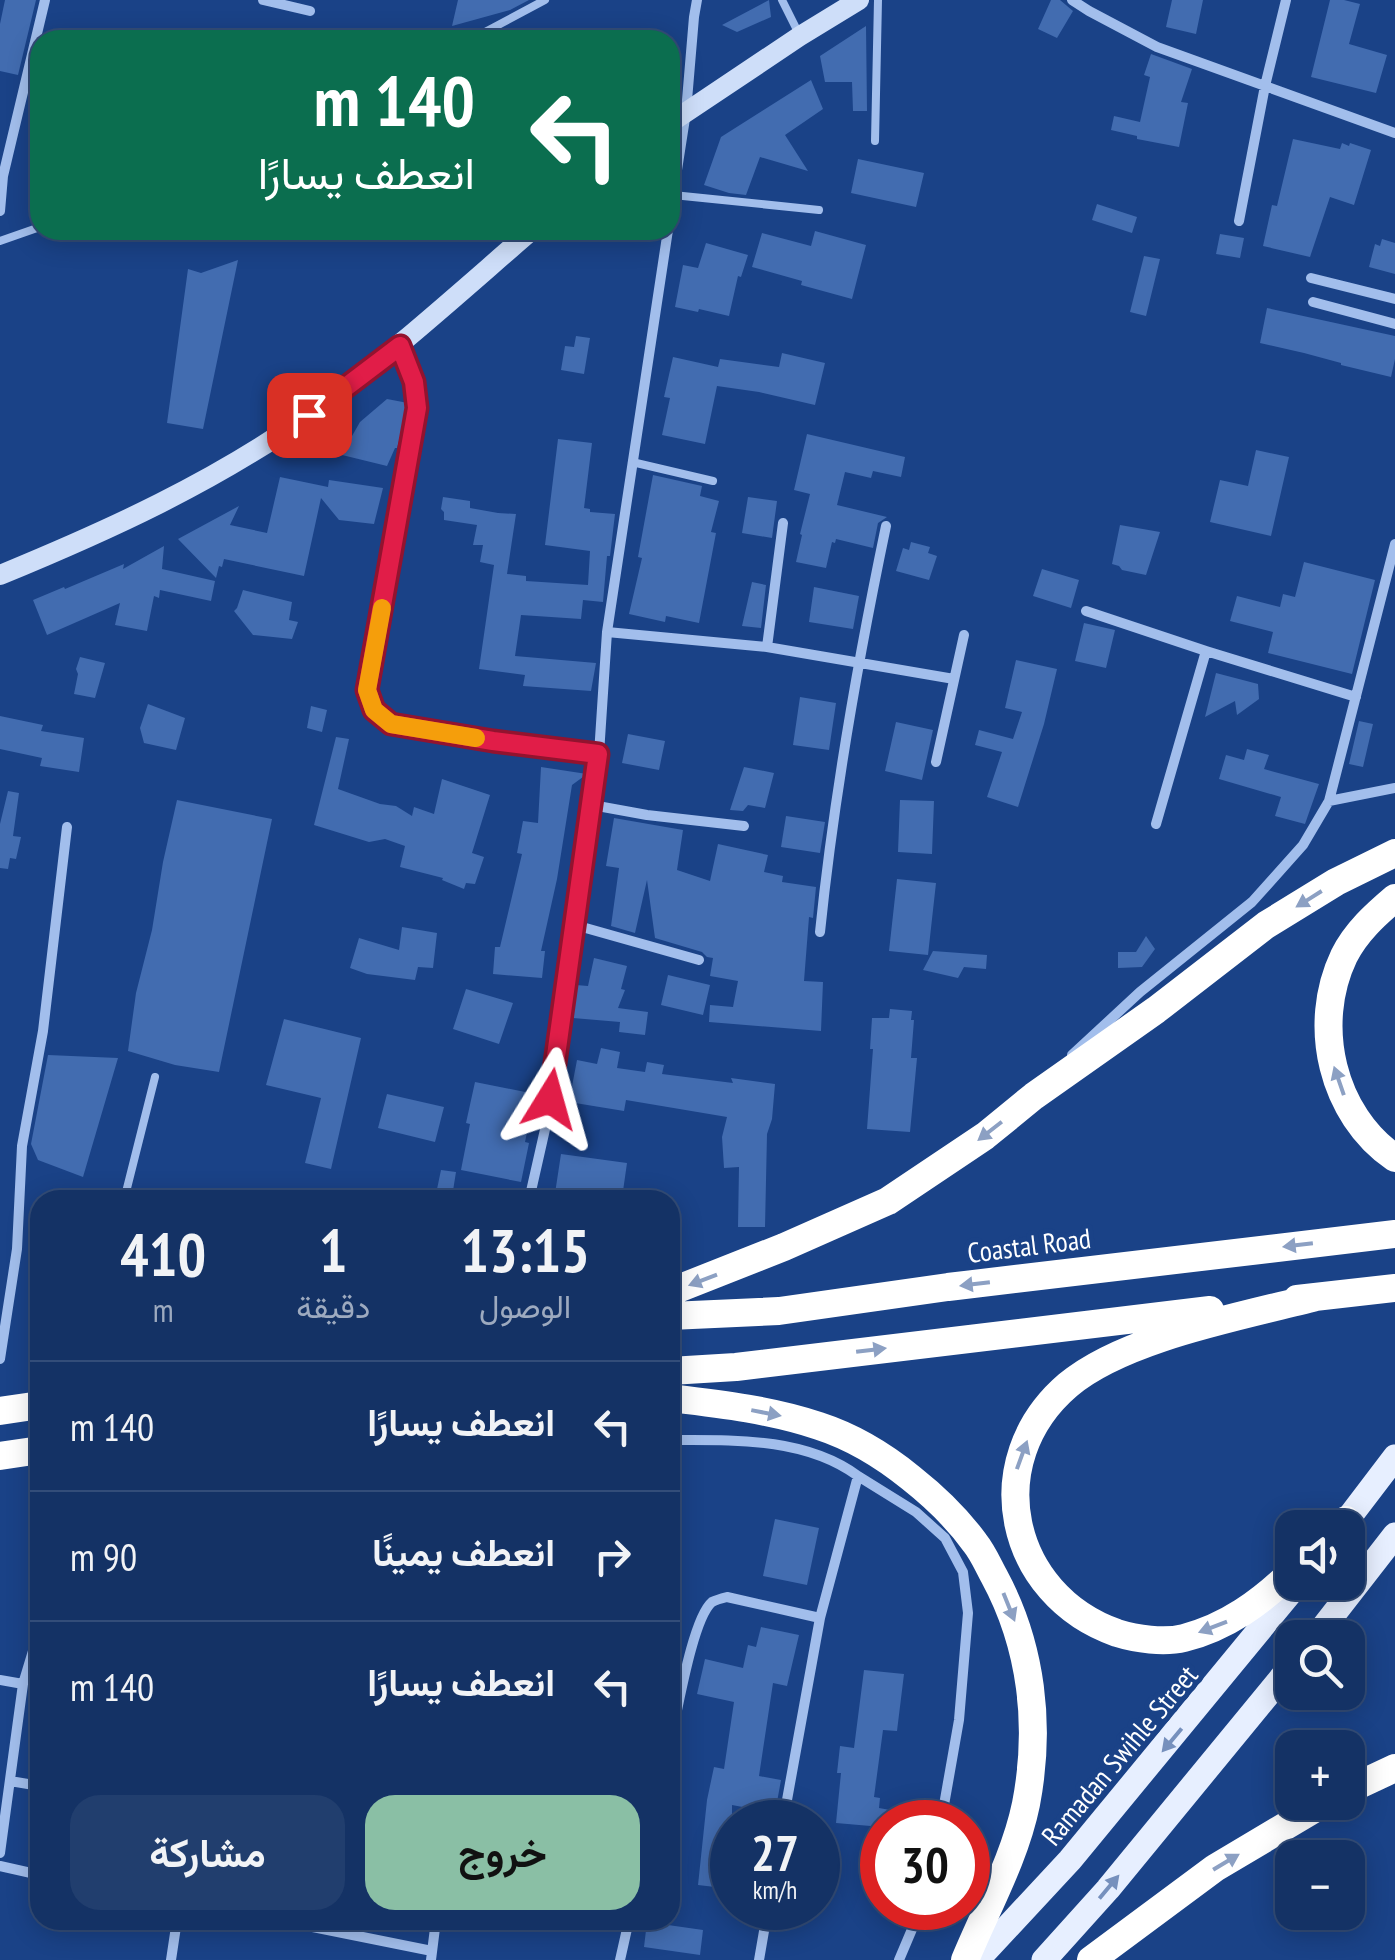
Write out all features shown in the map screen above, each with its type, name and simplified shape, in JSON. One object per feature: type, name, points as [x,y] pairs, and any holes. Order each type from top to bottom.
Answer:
[{"type":"highway","points":[[680,1288],[888,1201],[985,1136],[1266,926],[1336,882],[1395,853]]},
{"type":"highway","points":[[1395,898],[1368,921],[1345,954],[1332,986],[1328,1016],[1330,1051],[1338,1083],[1352,1113],[1378,1147],[1395,1158]]},
{"type":"highway","name":"Coastal Road","points":[[680,1316],[779,1311],[1395,1234]]},
{"type":"highway","points":[[680,1370],[1395,1288]]},
{"type":"highway","points":[[1275,1589],[1225,1624],[1180,1640],[1132,1638],[1092,1624],[1052,1592],[1026,1554],[1016,1511],[1016,1469],[1035,1421],[1068,1384],[1112,1356],[1187,1330],[1316,1297]]},
{"type":"highway","points":[[680,1399],[820,1426],[890,1461],[948,1511],[978,1546],[1005,1596],[1022,1642],[1031,1694],[1033,1755],[1025,1807],[1011,1852],[966,1960]]},
{"type":"highway","points":[[0,1411],[30,1406]]},
{"type":"highway","points":[[0,1456],[30,1452]]},
{"type":"highway","points":[[1365,1782],[1395,1768]]},
{"type":"highway","points":[[1091,1960],[1215,1868],[1296,1820]]},
{"type":"main road","points":[[1354,1510],[1395,1458]]},
{"type":"main road","points":[[1329,1620],[1395,1535]]},
{"type":"main road","name":"Ramadan Swihle Street","points":[[977,1960],[1095,1830],[1284,1600]]},
{"type":"main road","points":[[1044,1960],[1108,1889],[1275,1686]]},
{"type":"street","points":[[38,30],[45,0]]},
{"type":"street","points":[[264,0],[310,11]]},
{"type":"street","points":[[680,105],[698,0]]},
{"type":"street","points":[[680,116],[859,0]]},
{"type":"street","points":[[1072,0],[1158,46],[1395,133]]},
{"type":"street","points":[[1239,221],[1264,86],[1286,0]]},
{"type":"street","points":[[0,211],[2,176],[30,61]]},
{"type":"street","points":[[0,575],[123,522],[232,465],[309,415],[400,346],[521,240]]},
{"type":"street","points":[[531,1190],[546,1124],[575,925],[598,754],[607,632],[666,240]]},
{"type":"street","points":[[1310,278],[1395,300]]},
{"type":"street","points":[[1314,302],[1395,324]]},
{"type":"street","points":[[400,346],[414,382],[417,408],[367,690],[374,710],[391,724],[598,754]]},
{"type":"street","points":[[767,647],[783,523]]},
{"type":"street","points":[[820,932],[858,662],[886,526]]},
{"type":"street","points":[[1034,1096],[1086,1040],[1252,902],[1303,844],[1329,801],[1395,544]]},
{"type":"street","points":[[1086,611],[1356,697]]},
{"type":"street","points":[[607,632],[767,647],[954,679]]},
{"type":"street","points":[[936,762],[964,635]]},
{"type":"street","points":[[1156,824],[1206,651]]},
{"type":"street","points":[[1329,801],[1395,788]]},
{"type":"street","points":[[592,805],[744,826]]},
{"type":"street","points":[[0,1358],[17,1249],[22,1146],[42,1031],[67,828]]},
{"type":"street","points":[[575,925],[700,960]]},
{"type":"street","points":[[680,1440],[794,1447],[830,1459],[916,1512],[945,1538],[963,1572],[968,1613],[959,1720],[945,1800]]},
{"type":"street","points":[[788,1800],[820,1618],[858,1476]]},
{"type":"street","points":[[680,1700],[702,1616],[714,1601],[728,1597],[820,1618]]},
{"type":"street","points":[[0,1853],[23,1684],[30,1661]]},
{"type":"street","points":[[0,1680],[23,1684]]},
{"type":"street","points":[[10,1781],[30,1784]]},
{"type":"street","points":[[0,1866],[30,1874]]},
{"type":"street","points":[[171,1960],[176,1930]]},
{"type":"street","points":[[322,1930],[431,1956],[435,1930]]},
{"type":"street","points":[[620,1960],[627,1930]]},
{"type":"street","points":[[759,1960],[764,1930]]},
{"type":"street","points":[[899,1960],[912,1930]]},
{"type":"lane","points":[[489,30],[546,0]]},
{"type":"lane","points":[[782,0],[800,36]]},
{"type":"lane","points":[[875,140],[878,0]]},
{"type":"lane","points":[[680,196],[819,210]]},
{"type":"lane","points":[[0,241],[30,230]]},
{"type":"lane","points":[[632,462],[713,481]]},
{"type":"lane","points":[[127,1190],[155,1077]]},
{"type":"building","points":[[5,0],[36,0],[18,75],[0,71],[0,24]]},
{"type":"building","points":[[458,0],[529,0],[510,10],[452,26]]},
{"type":"building","points":[[769,0],[771,17],[737,32],[722,25]]},
{"type":"building","points":[[1051,0],[1060,0],[1073,11],[1057,38],[1038,29]]},
{"type":"building","points":[[1172,0],[1203,0],[1196,34],[1166,27]]},
{"type":"building","points":[[1330,0],[1360,4],[1349,44],[1387,55],[1376,93],[1311,77]]},
{"type":"building","points":[[866,26],[867,111],[853,111],[852,82],[825,82],[820,56]]},
{"type":"building","points":[[1151,54],[1192,69],[1181,102],[1188,103],[1179,147],[1111,130],[1114,116],[1140,122],[1150,77],[1144,75]]},
{"type":"building","points":[[811,80],[823,109],[785,135],[808,171],[760,157],[746,195],[704,185],[721,137]]},
{"type":"building","points":[[1293,139],[1340,149],[1342,143],[1350,143],[1371,150],[1354,205],[1330,197],[1310,257],[1263,246]]},
{"type":"building","points":[[858,159],[924,173],[916,207],[851,193]]},
{"type":"building","points":[[1097,204],[1137,217],[1132,233],[1092,220]]},
{"type":"building","points":[[815,231],[866,245],[852,299],[752,267],[762,233],[811,246]]},
{"type":"building","points":[[1220,234],[1244,238],[1240,258],[1216,254]]},
{"type":"building","points":[[1382,239],[1395,243],[1395,274],[1369,267],[1375,244],[1380,246]]},
{"type":"building","points":[[706,243],[748,255],[741,277],[738,276],[729,316],[675,307],[683,265],[698,268]]},
{"type":"building","points":[[1144,256],[1160,259],[1146,316],[1130,312]]},
{"type":"building","points":[[238,260],[203,429],[167,423],[188,269],[201,273]]},
{"type":"building","points":[[1267,308],[1395,336],[1391,377],[1260,343]]},
{"type":"building","points":[[576,336],[590,338],[584,374],[561,370],[565,346],[574,347]]},
{"type":"building","points":[[782,353],[825,363],[815,405],[717,386],[705,444],[662,435],[670,398],[664,397],[673,357],[718,367],[720,359],[779,367]]},
{"type":"building","points":[[387,399],[408,403],[408,408],[397,448],[387,466],[338,454],[343,434],[352,436],[360,422]]},
{"type":"building","points":[[807,434],[905,457],[901,477],[873,471],[871,478],[845,472],[837,505],[887,517],[878,523],[873,548],[836,539],[832,542],[826,568],[796,562],[810,494],[794,490]]},
{"type":"building","points":[[558,439],[592,443],[584,508],[615,514],[603,602],[583,600],[581,619],[521,615],[515,656],[596,663],[591,691],[523,686],[525,675],[479,669],[494,565],[480,562],[483,545],[473,545],[477,525],[444,520],[441,509],[443,497],[470,501],[470,508],[516,514],[507,574],[526,576],[526,581],[588,585],[590,551],[545,545]]},
{"type":"building","points":[[1256,450],[1289,457],[1271,536],[1210,522],[1220,480],[1248,486]]},
{"type":"building","points":[[653,475],[702,486],[700,496],[719,501],[699,623],[666,616],[665,622],[629,614],[642,558],[638,557]]},
{"type":"building","points":[[280,477],[328,487],[329,480],[383,488],[374,524],[339,520],[321,498],[304,576],[224,559],[216,578],[178,539],[239,506],[230,525],[267,533]]},
{"type":"building","points":[[748,497],[777,501],[772,538],[742,533]]},
{"type":"building","points":[[1120,525],[1160,532],[1146,575],[1112,564]]},
{"type":"building","points":[[911,542],[930,547],[928,553],[937,556],[929,580],[896,571],[903,548],[909,550]]},
{"type":"building","points":[[164,546],[162,569],[215,581],[211,601],[160,590],[159,598],[154,596],[147,631],[115,625],[120,603],[47,635],[33,600],[124,564],[123,569]]},
{"type":"building","points":[[1304,562],[1375,580],[1352,674],[1268,653],[1273,632],[1230,621],[1237,596],[1280,607],[1283,594],[1295,597]]},
{"type":"building","points":[[1042,569],[1079,580],[1071,608],[1033,596]]},
{"type":"building","points":[[752,582],[766,585],[761,628],[742,626]]},
{"type":"building","points":[[814,587],[859,596],[853,629],[809,622]]},
{"type":"building","points":[[243,590],[292,602],[289,620],[298,622],[292,639],[253,635],[234,611]]},
{"type":"building","points":[[1084,623],[1115,630],[1106,668],[1075,661]]},
{"type":"building","points":[[80,657],[105,663],[95,698],[74,694]]},
{"type":"building","points":[[1016,660],[1057,669],[1018,807],[987,797],[1002,752],[975,745],[979,730],[1013,739],[1022,712],[1005,708]]},
{"type":"building","points":[[1216,673],[1258,684],[1259,699],[1237,715],[1235,701],[1205,717]]},
{"type":"building","points":[[800,697],[836,703],[829,750],[793,745]]},
{"type":"building","points":[[148,704],[185,718],[176,750],[144,743],[140,728]]},
{"type":"building","points":[[311,706],[327,710],[322,732],[307,728]]},
{"type":"building","points":[[0,716],[43,725],[41,731],[84,738],[79,772],[40,766],[42,758],[0,749]]},
{"type":"building","points":[[1359,721],[1373,724],[1363,767],[1349,764]]},
{"type":"building","points":[[896,722],[933,730],[922,780],[885,771]]},
{"type":"building","points":[[628,734],[665,741],[659,770],[622,763]]},
{"type":"building","points":[[336,737],[349,739],[338,789],[396,806],[412,816],[414,807],[434,814],[442,779],[490,795],[472,853],[484,857],[475,884],[466,883],[464,889],[443,878],[400,867],[405,846],[385,839],[369,842],[314,825]]},
{"type":"building","points":[[1247,749],[1269,755],[1264,769],[1319,784],[1305,824],[1275,816],[1281,797],[1219,779],[1226,755],[1244,760]]},
{"type":"building","points":[[541,767],[587,774],[572,785],[541,951],[545,951],[542,978],[493,974],[495,947],[500,947],[522,854],[517,853],[523,821],[538,823]]},
{"type":"building","points":[[744,767],[774,773],[765,808],[748,805],[743,811],[730,810]]},
{"type":"building","points":[[8,791],[19,793],[13,836],[21,837],[16,859],[10,858],[8,869],[0,868],[0,824]]},
{"type":"building","points":[[177,800],[272,819],[219,1072],[175,1065],[128,1051],[136,993]]},
{"type":"building","points":[[900,800],[934,801],[932,854],[898,852]]},
{"type":"building","points":[[786,816],[825,822],[820,853],[781,847]]},
{"type":"building","points":[[614,818],[683,830],[677,870],[710,881],[718,844],[768,855],[764,872],[783,876],[782,882],[816,887],[813,918],[809,917],[804,981],[823,982],[821,1031],[709,1022],[710,1005],[733,1007],[738,981],[710,976],[713,958],[702,952],[655,938],[647,880],[635,933],[611,926],[619,868],[606,866]]},
{"type":"building","points":[[897,879],[936,883],[928,955],[889,951]]},
{"type":"building","points":[[402,927],[437,933],[433,968],[418,967],[415,980],[350,968],[359,938],[399,950]]},
{"type":"building","points":[[1146,936],[1155,949],[1142,967],[1118,968],[1118,952],[1136,952]]},
{"type":"building","points":[[933,951],[987,955],[986,969],[964,967],[958,978],[923,970]]},
{"type":"building","points":[[594,958],[627,966],[621,989],[625,990],[618,1008],[648,1012],[645,1035],[619,1032],[620,1022],[573,1018],[576,985],[588,986]]},
{"type":"building","points":[[668,975],[710,985],[703,1015],[661,1005]]},
{"type":"building","points":[[466,989],[513,1003],[499,1044],[453,1029]]},
{"type":"building","points":[[890,1009],[912,1011],[914,1020],[911,1058],[917,1058],[910,1132],[867,1129],[872,1018],[889,1018]]},
{"type":"building","points":[[284,1019],[361,1038],[331,1169],[305,1163],[321,1098],[266,1085]]},
{"type":"building","points":[[601,1048],[620,1052],[617,1068],[645,1072],[647,1062],[664,1065],[662,1074],[775,1084],[767,1134],[765,1227],[738,1227],[739,1167],[724,1168],[722,1137],[727,1117],[626,1100],[624,1111],[569,1102],[577,1060],[597,1064]]},
{"type":"building","points":[[48,1055],[118,1058],[83,1177],[38,1160],[31,1144]]},
{"type":"building","points":[[475,1082],[535,1094],[521,1182],[461,1170]]},
{"type":"building","points":[[387,1094],[444,1107],[435,1142],[378,1128]]},
{"type":"building","points":[[561,1154],[627,1163],[623,1190],[556,1190]]},
{"type":"building","points":[[441,1170],[456,1172],[453,1190],[437,1190]]},
{"type":"building","points":[[775,1519],[819,1528],[807,1585],[763,1576]]},
{"type":"building","points":[[761,1627],[799,1635],[787,1686],[773,1683],[759,1776],[781,1780],[777,1800],[710,1800],[710,1886],[698,1885],[707,1800],[714,1767],[724,1769],[734,1702],[697,1694],[705,1659],[743,1668],[748,1645],[756,1647]]},
{"type":"building","points":[[864,1670],[904,1674],[897,1731],[883,1730],[874,1797],[880,1800],[860,1800],[860,1825],[840,1823],[840,1746],[854,1748]]},
{"type":"building","points":[[680,1927],[703,1930],[700,1955],[644,1947],[646,1930],[680,1930]]},
{"type":"slow traffic","points":[[382,608],[367,690],[374,710],[391,724],[476,738]]},
{"type":"route","points":[[309,415],[400,346],[414,382],[417,408],[367,690],[374,710],[391,724],[598,754],[550,1099]]}]
